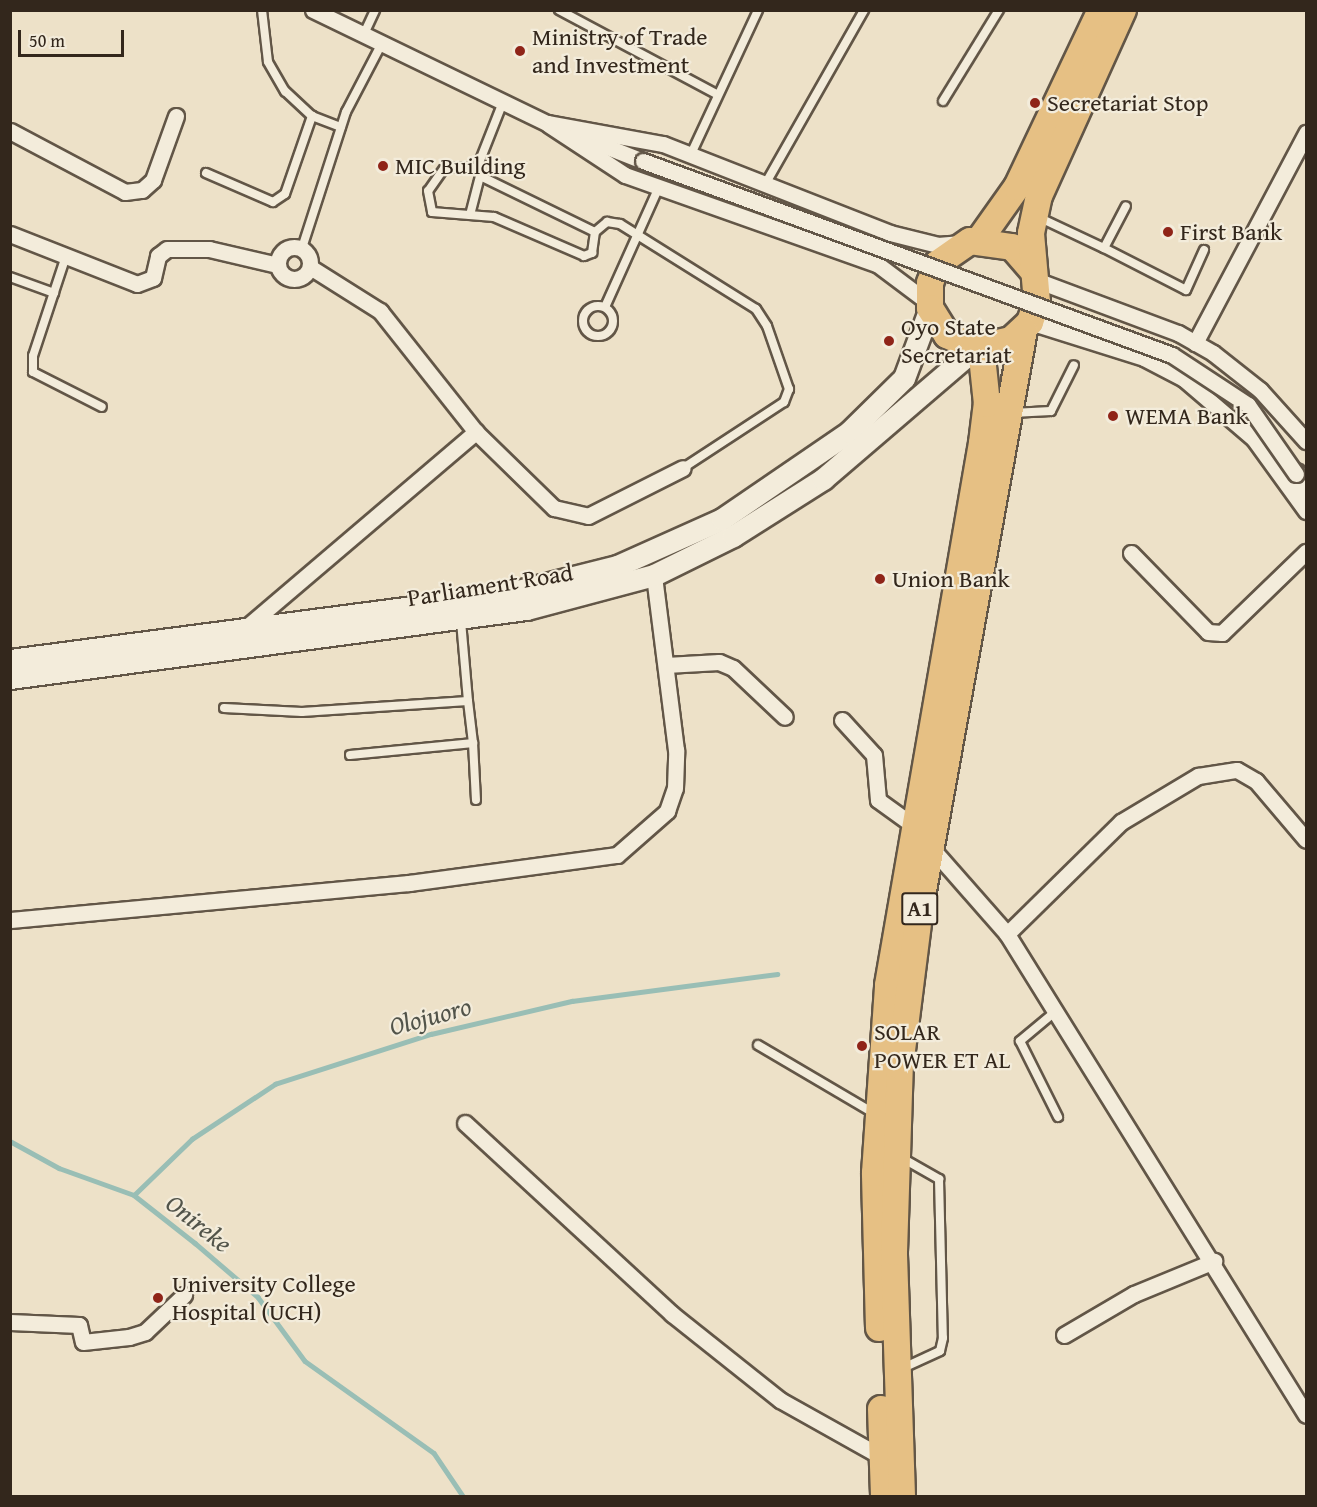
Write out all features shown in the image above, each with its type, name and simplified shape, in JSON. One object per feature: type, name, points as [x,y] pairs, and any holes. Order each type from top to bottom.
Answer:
[{"type":"highway","points":[[1101,10],[1032,159],[975,240],[937,264],[930,305],[947,335],[979,347],[1011,340],[1027,326],[1037,302],[1034,215],[1044,178],[1123,10]]},
{"type":"highway","points":[[975,240],[1012,247],[1035,276]]},
{"type":"highway","name":"A1","points":[[884,1497],[876,1250],[879,1116],[888,985],[1027,326]]},
{"type":"highway","name":"A1","points":[[902,1497],[897,1370],[896,1155],[919,838],[987,404],[979,347]]},
{"type":"main road","name":"Parliament Road","points":[[10,678],[558,584],[671,544],[769,492],[877,408],[916,357],[930,305]]},
{"type":"main road","name":"Parliament Road","points":[[10,660],[526,609],[654,574],[733,536],[823,479],[979,347]]},
{"type":"street","points":[[313,10],[381,45],[547,123],[643,161],[1172,355],[1248,405],[1301,482]]},
{"type":"street","points":[[10,132],[125,192],[142,190],[153,180],[176,116]]},
{"type":"street","points":[[547,123],[627,135],[691,154],[767,181],[916,241],[975,240]]},
{"type":"street","points":[[547,123],[601,162],[658,189],[877,264],[930,305]]},
{"type":"street","points":[[1195,343],[1306,132]]},
{"type":"street","points":[[10,234],[137,284],[149,282],[158,256],[167,249],[209,249],[278,266],[293,279],[310,267]]},
{"type":"street","points":[[278,266],[282,252],[302,248],[310,267],[380,311],[476,432],[554,508],[570,514],[588,516],[683,468]]},
{"type":"street","points":[[1035,276],[1195,343],[1240,372],[1305,436]]},
{"type":"street","points":[[1027,326],[1144,358],[1184,379],[1247,431],[1306,511]]},
{"type":"street","points":[[241,638],[476,432]]},
{"type":"street","points":[[1131,553],[1208,632],[1222,633],[1306,552]]},
{"type":"street","points":[[10,920],[409,883],[617,855],[667,811],[675,788],[676,750],[654,574]]},
{"type":"street","points":[[666,665],[719,662],[733,668],[785,717]]},
{"type":"street","points":[[842,720],[874,755],[878,800],[919,838],[1007,934],[1214,1261],[1306,1415]]},
{"type":"street","points":[[1007,934],[1121,822],[1198,776],[1237,770],[1256,781],[1306,840]]},
{"type":"street","points":[[465,1123],[672,1314],[780,1400],[882,1457]]},
{"type":"street","points":[[1064,1335],[1134,1294],[1214,1261]]},
{"type":"street","points":[[10,1322],[79,1325],[83,1342],[129,1337],[145,1332],[184,1295]]},
{"type":"lane","points":[[262,10],[268,62],[285,91],[312,116],[341,127]]},
{"type":"lane","points":[[363,36],[375,10]]},
{"type":"lane","points":[[559,10],[718,95]]},
{"type":"lane","points":[[691,154],[758,10]]},
{"type":"lane","points":[[767,181],[864,10]]},
{"type":"lane","points":[[943,101],[999,10]]},
{"type":"lane","points":[[302,248],[341,127],[381,45]]},
{"type":"lane","points":[[470,215],[478,172],[503,102]]},
{"type":"lane","points":[[206,173],[273,202],[285,194],[312,116]]},
{"type":"lane","points":[[445,167],[478,172],[595,232],[598,241],[584,256],[494,217],[432,212],[428,191],[445,167]]},
{"type":"lane","points":[[605,307],[585,314],[592,334],[612,327],[605,307],[658,189]]},
{"type":"lane","points":[[1104,248],[1126,206]]},
{"type":"lane","points":[[1034,215],[1186,290],[1204,250]]},
{"type":"lane","points":[[595,232],[607,222],[637,236],[762,314],[789,389],[784,402],[683,468]]},
{"type":"lane","points":[[66,256],[33,356],[33,372],[102,407]]},
{"type":"lane","points":[[10,277],[54,293]]},
{"type":"lane","points":[[1010,414],[1051,411],[1074,364]]},
{"type":"lane","points":[[460,617],[473,743],[476,800]]},
{"type":"lane","points":[[224,708],[349,710],[468,700]]},
{"type":"lane","points":[[350,755],[473,743]]},
{"type":"lane","points":[[1056,1011],[1020,1041],[1058,1117]]},
{"type":"lane","points":[[758,1045],[879,1116]]},
{"type":"lane","points":[[896,1155],[934,1172],[939,1179],[943,1338],[940,1351],[897,1370]]},
{"type":"waterway","name":"Olojuoro","points":[[134,1195],[192,1139],[275,1084],[431,1034],[572,1001],[777,974]]},
{"type":"waterway","name":"Onireke","points":[[10,1141],[59,1168],[134,1195],[258,1297],[305,1361],[434,1453],[463,1496]]},
{"type":"place","name":"Ministry of Trade and Investment","points":[[520,51]]},
{"type":"place","name":"Secretariat Stop","points":[[1035,103]]},
{"type":"place","name":"MIC Building","points":[[383,166]]},
{"type":"place","name":"First Bank","points":[[1168,232]]},
{"type":"place","name":"Oyo State Secretariat","points":[[889,341]]},
{"type":"place","name":"WEMA Bank","points":[[1113,416]]},
{"type":"place","name":"Union Bank","points":[[880,579]]},
{"type":"place","name":"SOLAR POWER ET AL","points":[[862,1046]]},
{"type":"place","name":"University College Hospital (UCH)","points":[[158,1298]]}]
